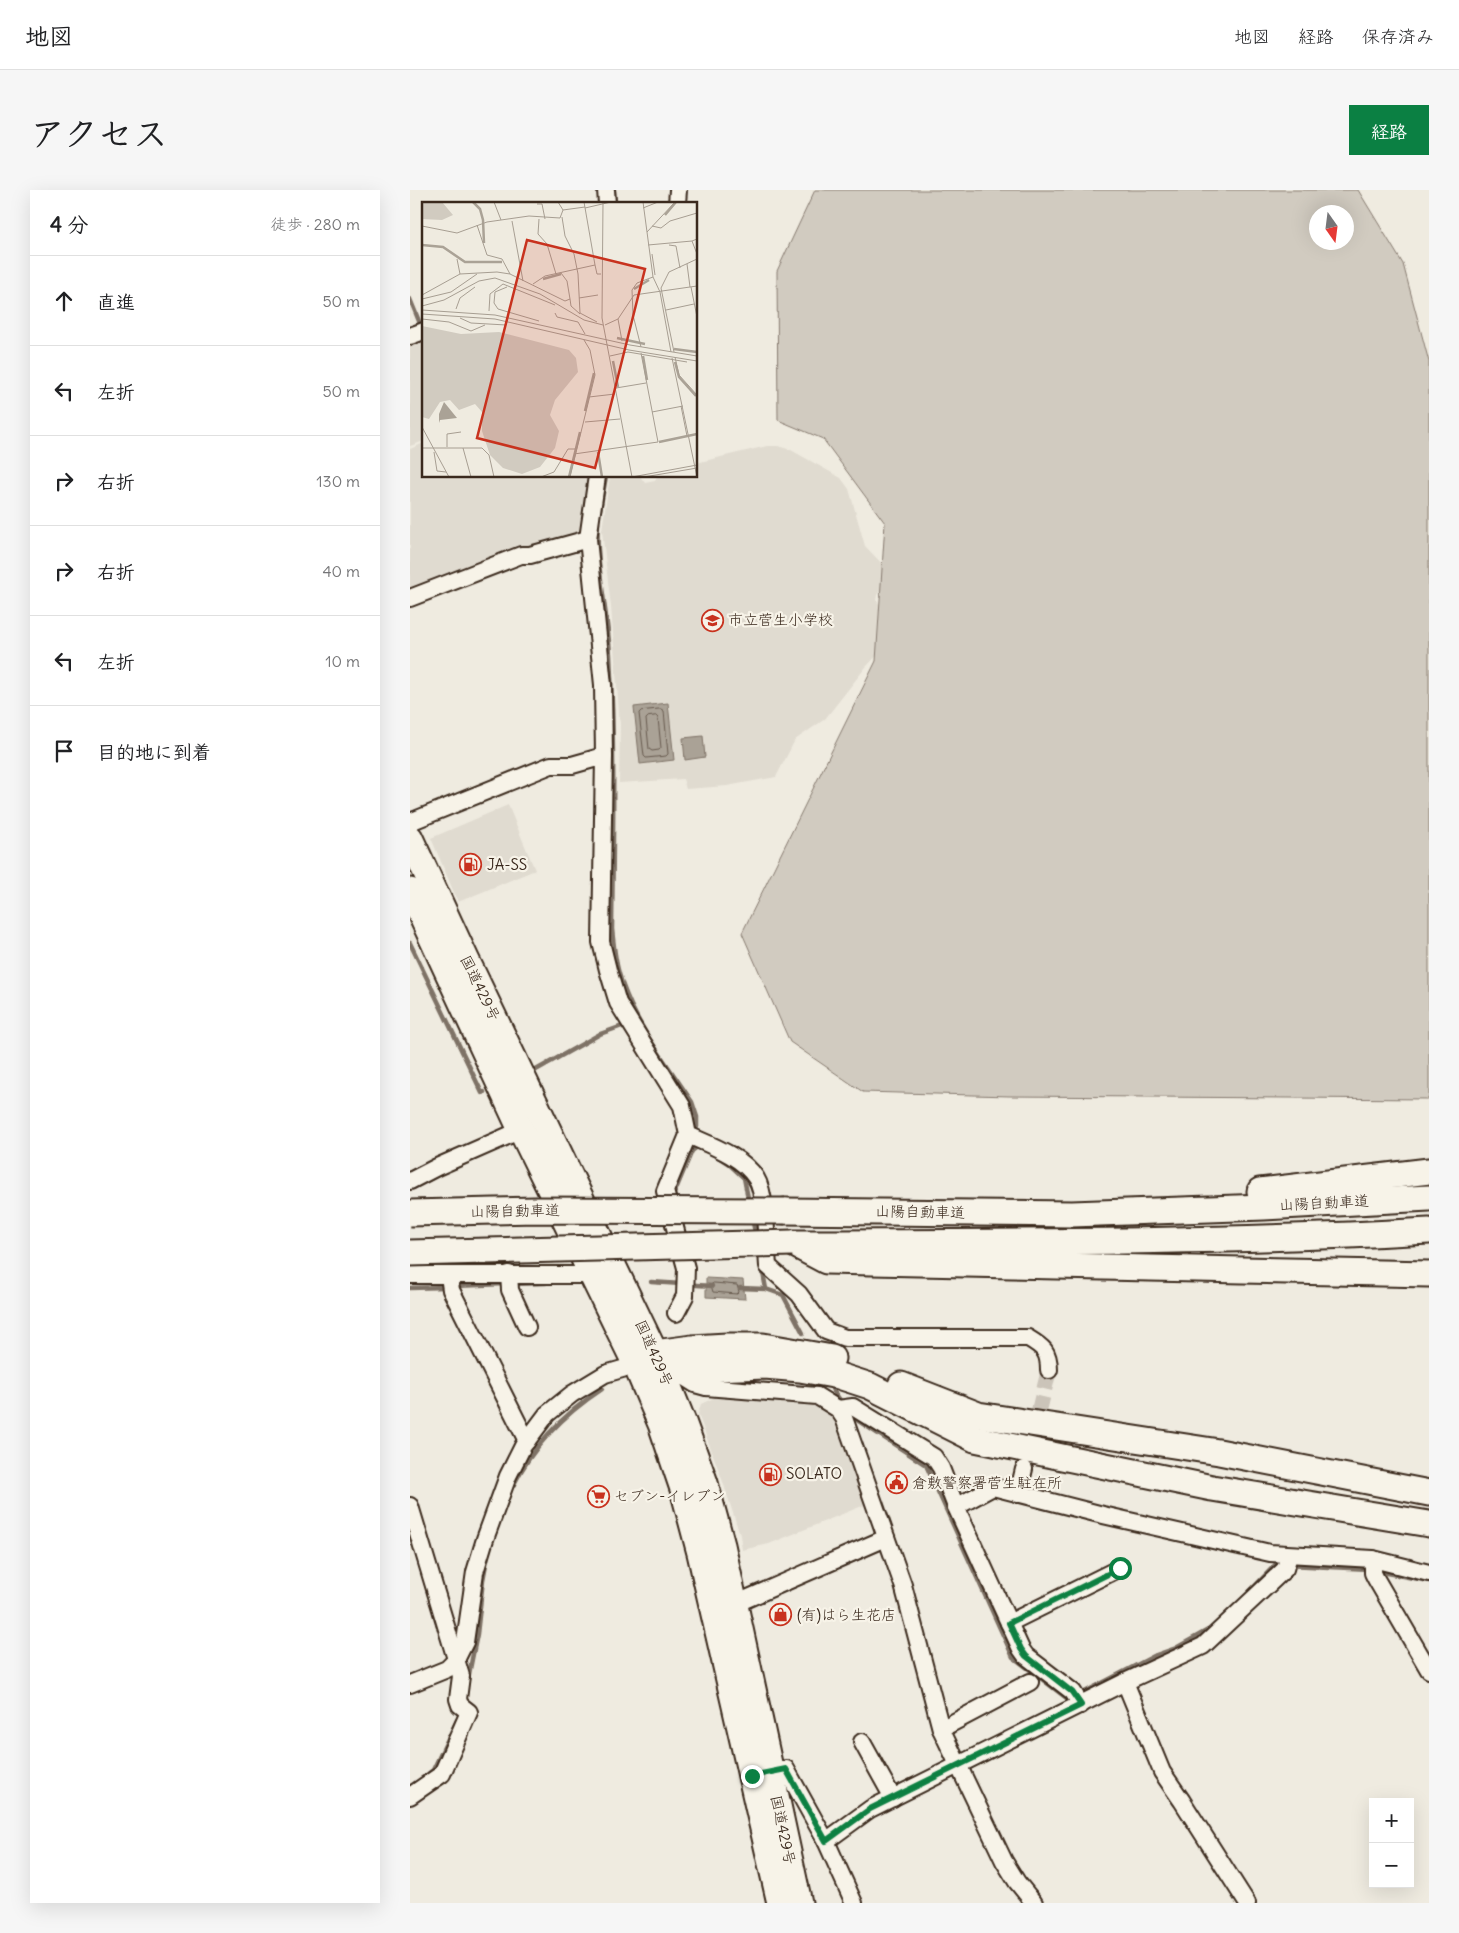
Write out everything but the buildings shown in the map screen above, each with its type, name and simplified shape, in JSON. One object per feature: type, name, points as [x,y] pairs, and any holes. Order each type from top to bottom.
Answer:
[{"type":"highway","name":"国道429号","points":[[410,838],[657,1365],[705,1483],[722,1545],[735,1604],[780,1903]]},
{"type":"highway","name":"国道429号","points":[[410,891],[521,1130],[592,1274],[657,1365],[661,1424],[683,1489],[714,1610],[800,1903]]},
{"type":"highway","points":[[1072,1214],[1429,1171]]},
{"type":"highway","name":"山陽自動車道","points":[[410,1213],[536,1210],[1072,1214],[1429,1198]]},
{"type":"highway","name":"山陽自動車道","points":[[410,1253],[792,1243],[1093,1242],[1266,1238],[1429,1231]]},
{"type":"highway","points":[[792,1243],[826,1260],[1429,1274]]},
{"type":"highway","points":[[657,1365],[692,1348],[762,1346],[801,1352],[837,1359],[978,1415],[1219,1452],[1429,1493]]},
{"type":"highway","points":[[657,1365],[765,1366],[800,1369],[839,1376],[870,1386],[975,1439],[1212,1488],[1429,1524]]},
{"type":"street","points":[[410,336],[422,332]]},
{"type":"street","points":[[597,478],[588,539],[603,685],[604,756],[601,942],[618,1003],[682,1106],[688,1135],[666,1191],[686,1268],[685,1296],[676,1313]]},
{"type":"street","points":[[410,598],[521,555],[530,555],[588,539]]},
{"type":"street","points":[[410,822],[551,765],[572,765],[604,756]]},
{"type":"street","points":[[410,1182],[437,1167],[521,1130]]},
{"type":"street","points":[[688,1135],[712,1145],[743,1164],[756,1178],[762,1193],[768,1266],[799,1294],[826,1331],[845,1338],[1028,1338],[1041,1346],[1049,1358],[1049,1370]]},
{"type":"street","points":[[410,1276],[450,1282],[509,1281],[592,1274]]},
{"type":"street","points":[[509,1281],[527,1327]]},
{"type":"street","points":[[450,1282],[527,1441]]},
{"type":"street","points":[[410,1684],[448,1668],[456,1660],[465,1642],[475,1572],[508,1476],[527,1441],[547,1414],[572,1394],[605,1374],[657,1365],[695,1384],[706,1387],[817,1396],[843,1408],[853,1407],[882,1423],[934,1457],[941,1468],[956,1507],[1021,1649],[1026,1656],[1077,1698]]},
{"type":"street","points":[[843,1408],[844,1418],[903,1585],[941,1729],[1004,1861],[1017,1882],[1034,1903]]},
{"type":"street","points":[[1018,1494],[1024,1469]]},
{"type":"street","points":[[956,1507],[993,1487],[1270,1552],[1287,1562],[1373,1566],[1429,1572]]},
{"type":"street","points":[[410,1506],[461,1676],[458,1699],[462,1706],[470,1712],[442,1774],[410,1796]]},
{"type":"street","points":[[735,1604],[886,1538]]},
{"type":"street","points":[[826,1841],[870,1809],[958,1766],[1077,1698],[1125,1682],[1203,1646],[1287,1562]]},
{"type":"street","points":[[1373,1566],[1429,1670]]},
{"type":"street","points":[[1009,1623],[1120,1568]]},
{"type":"street","points":[[941,1729],[1030,1682]]},
{"type":"street","points":[[1125,1682],[1162,1772],[1188,1809],[1247,1903]]},
{"type":"street","points":[[862,1742],[893,1798]]},
{"type":"street","points":[[761,1774],[786,1769],[826,1841],[854,1903]]},
{"type":"shaded area","points":[[815,190],[1358,190],[1403,264],[1429,362],[1429,1099],[1010,1096],[863,1092],[790,1042],[742,933],[876,661],[885,523],[823,439],[778,420],[777,271]]},
{"type":"shaded area","points":[[422,341],[422,442],[410,446],[410,346]]},
{"type":"shaded area","points":[[422,444],[422,478],[593,478],[583,527],[579,536],[410,593],[410,449]]},
{"type":"shaded area","points":[[767,446],[778,446],[791,450],[841,478],[849,489],[865,546],[889,571],[890,577],[877,595],[876,600],[894,622],[884,648],[865,668],[825,719],[795,740],[776,777],[727,786],[686,789],[683,779],[619,783],[620,725],[611,607],[602,530],[610,478],[641,478],[645,483],[655,481],[656,478],[698,478],[698,463]]},
{"type":"shaded area","points":[[508,805],[535,870],[458,902],[431,838]]},
{"type":"shaded area","points":[[720,1395],[813,1404],[835,1415],[867,1504],[769,1544],[742,1550],[740,1535],[723,1482],[698,1414],[701,1404]]},
{"type":"water","points":[[668,703],[674,760],[640,764],[634,707]]},
{"type":"water","points":[[703,736],[705,757],[685,760],[683,738]]},
{"type":"water","points":[[706,1278],[743,1280],[745,1299],[706,1297]]},
{"type":"waterway","points":[[614,190],[615,202]]},
{"type":"waterway","points":[[410,299],[421,326]]},
{"type":"waterway","points":[[600,510],[606,478]]},
{"type":"waterway","points":[[598,523],[598,555],[609,639],[612,689],[612,929],[616,958],[629,1002],[654,1046],[692,1102],[697,1117],[697,1127]]},
{"type":"waterway","points":[[410,943],[482,1093],[484,1092]]},
{"type":"waterway","points":[[536,1070],[600,1034],[625,1025]]},
{"type":"waterway","points":[[675,1198],[674,1194],[692,1151],[697,1147]]},
{"type":"waterway","points":[[715,1155],[729,1164],[744,1178],[749,1203]]},
{"type":"waterway","points":[[752,1218],[756,1237]]},
{"type":"waterway","points":[[762,1267],[766,1289],[783,1295],[803,1333]]},
{"type":"waterway","points":[[651,1282],[712,1286]]},
{"type":"waterway","points":[[514,1284],[546,1283]]},
{"type":"waterway","points":[[454,1286],[506,1284]]},
{"type":"waterway","points":[[410,1288],[446,1287]]},
{"type":"waterway","points":[[740,1288],[766,1289]]},
{"type":"waterway","points":[[513,1486],[530,1457],[562,1420],[602,1389]]},
{"type":"waterway","points":[[832,1389],[843,1404]]},
{"type":"waterway","points":[[849,1412],[854,1418],[926,1465],[1013,1657],[1069,1700],[1072,1698]]},
{"type":"waterway","points":[[468,1679],[477,1634],[487,1559]]},
{"type":"waterway","points":[[1250,1591],[1275,1565],[1281,1565]]},
{"type":"waterway","points":[[1289,1565],[1369,1569]]},
{"type":"waterway","points":[[1376,1571],[1429,1581]]},
{"type":"waterway","points":[[1079,1695],[1156,1655],[1176,1648],[1208,1630]]},
{"type":"waterway","points":[[429,1773],[433,1770],[457,1720]]},
{"type":"tunnel","points":[[1027,1459],[1049,1370]]},
{"type":"place","name":"市立菅生小学校","points":[[712,620]]},
{"type":"place","name":"JA-SS","points":[[471,865]]},
{"type":"place","name":"SOLATO","points":[[770,1474]]},
{"type":"place","name":"倉敷警察署菅生駐在所","points":[[896,1483]]},
{"type":"place","name":"セブン-イレブン","points":[[598,1496]]},
{"type":"place","name":"(有)はら生花店","points":[[781,1615]]},
{"type":"route","points":[[752,1776],[786,1769],[826,1841],[870,1809],[1081,1705],[1072,1692],[1026,1656],[1009,1623],[1120,1568]]}]
